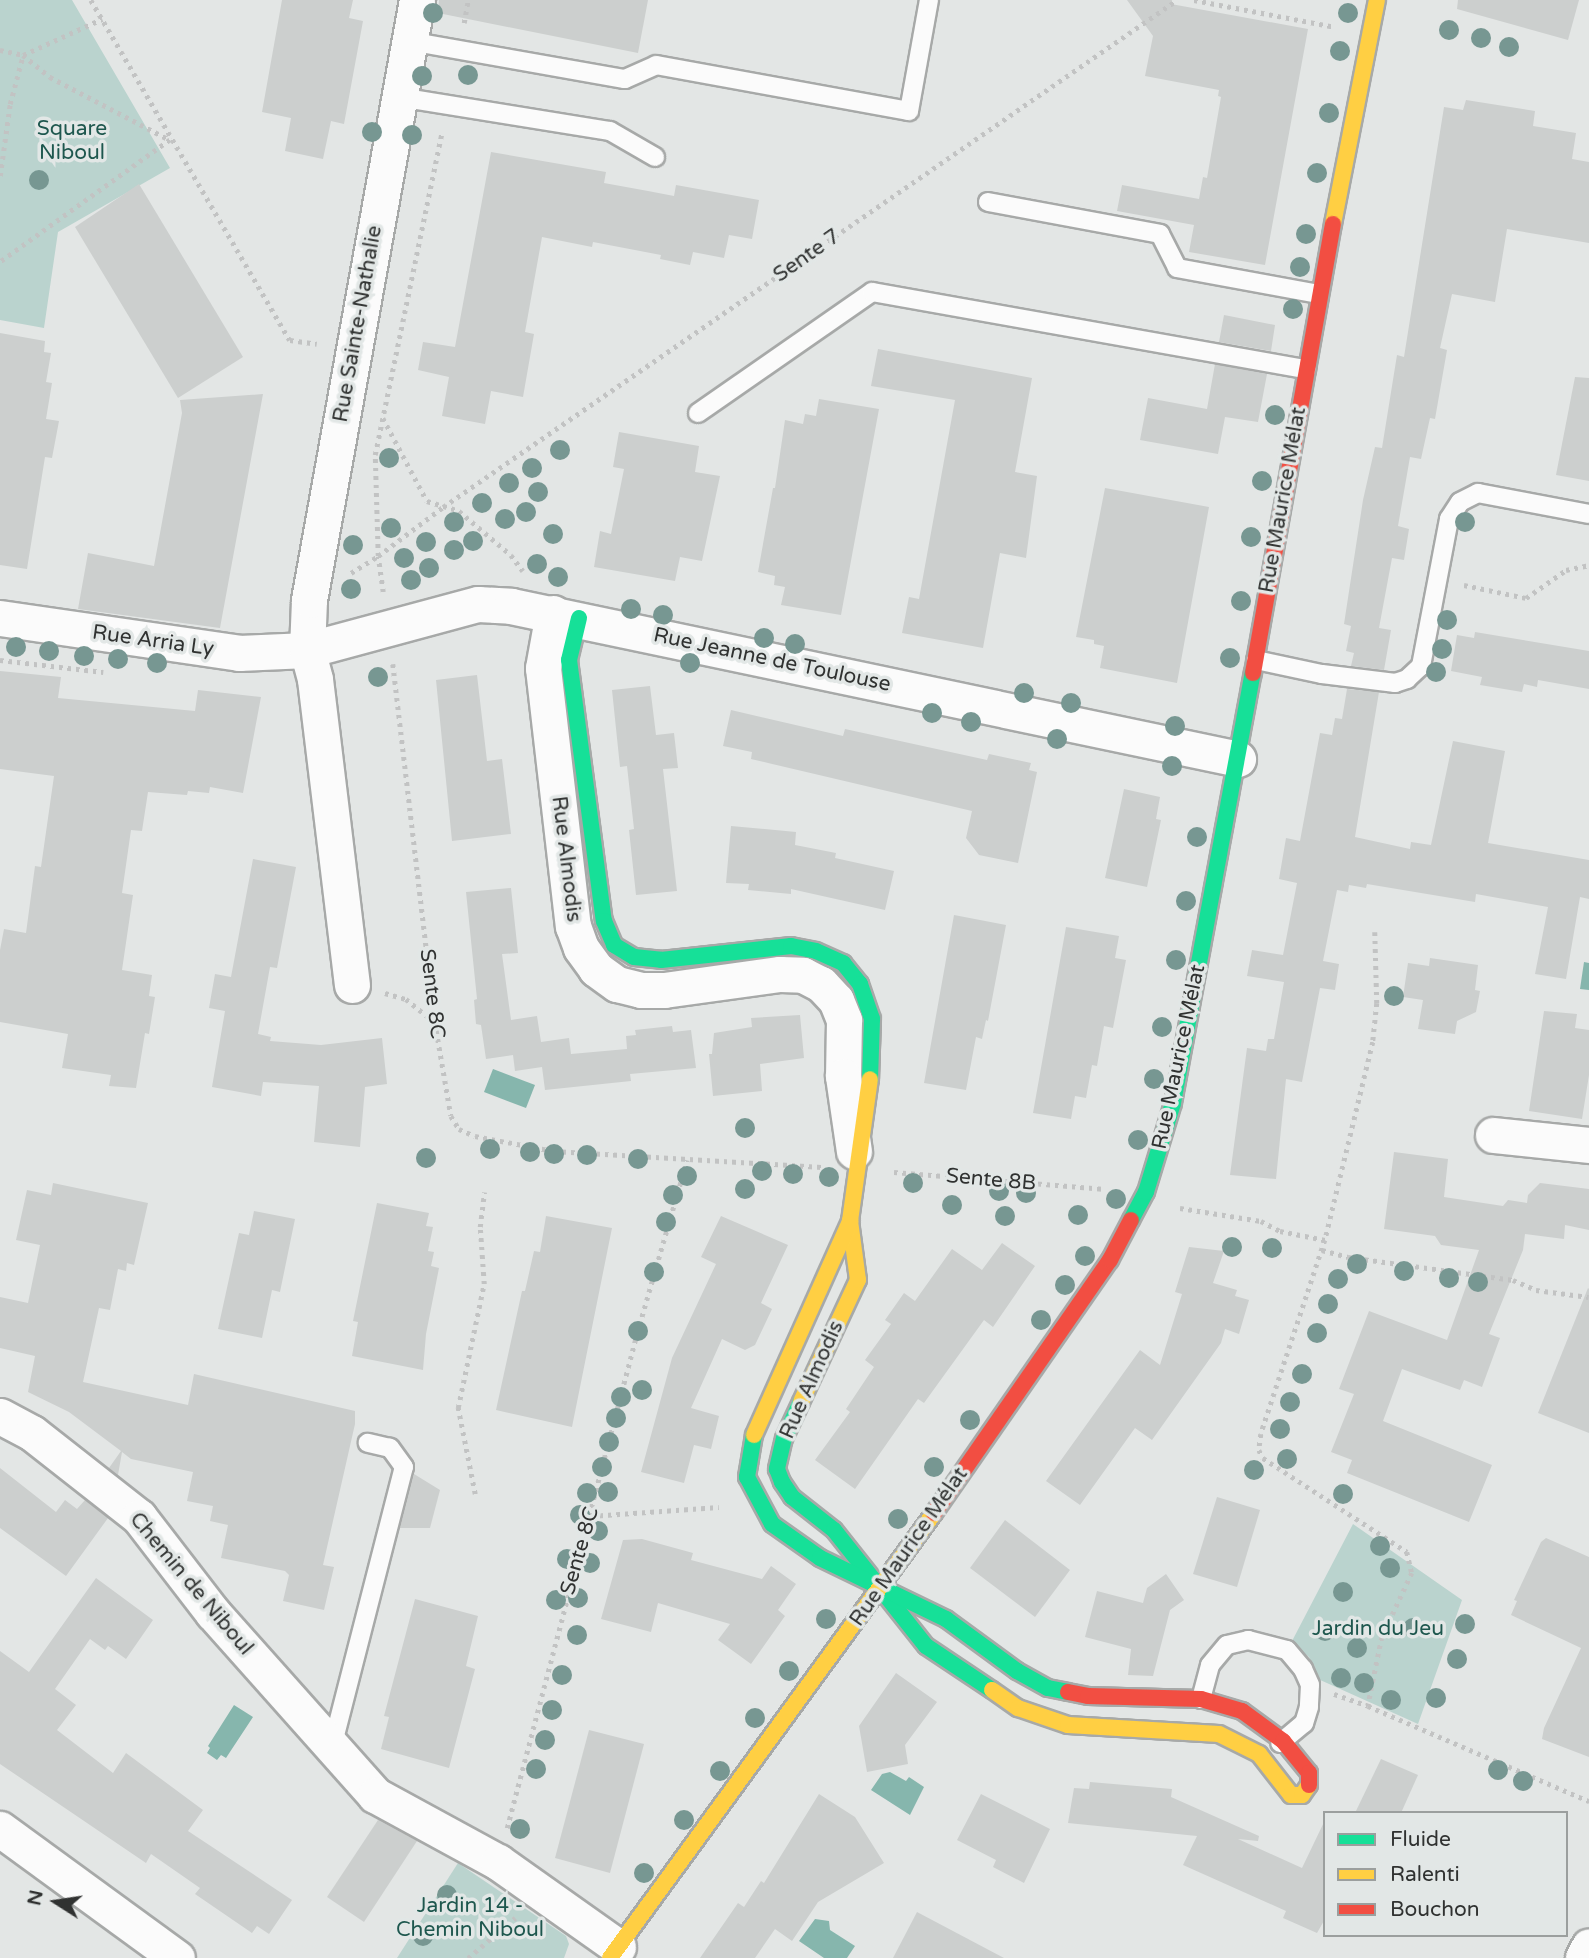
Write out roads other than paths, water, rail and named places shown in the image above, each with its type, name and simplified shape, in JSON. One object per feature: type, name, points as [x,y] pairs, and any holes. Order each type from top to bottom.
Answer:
[{"type":"street","name":"Rue Sainte-Nathalie","points":[[352,985],[315,679],[307,650],[309,600],[416,0]]},
{"type":"street","name":"Rue Maurice Mélat","points":[[614,1953],[882,1587],[1110,1260],[1146,1192],[1173,1103],[1256,660],[1306,369],[1377,0]]},
{"type":"street","name":"Rue Jeanne de Toulouse","points":[[307,650],[354,640],[389,627],[478,604],[556,613],[1238,759]]},
{"type":"street","name":"Rue Almodis","points":[[556,613],[543,668],[573,926],[581,948],[596,969],[617,984],[641,990],[664,990],[780,974],[803,975],[821,984],[836,1000],[844,1020],[843,1076],[856,1168],[850,1221],[858,1280],[784,1438],[777,1469],[792,1497],[834,1530],[882,1587]]},
{"type":"street","name":"Rue Arria Ly","points":[[0,618],[239,653],[307,650]]},
{"type":"street","points":[[1493,1135],[1589,1145]]},
{"type":"street","name":"Rue Almodis","points":[[850,1221],[758,1420],[749,1452],[747,1477],[758,1504],[772,1524],[820,1558],[882,1587]]},
{"type":"street","name":"Chemin de Niboul","points":[[0,1416],[32,1433],[139,1517],[213,1613],[375,1795],[498,1862],[544,1893],[614,1953]]},
{"type":"street","points":[[882,1587],[926,1646],[1008,1683],[1068,1694],[1201,1699],[1242,1711],[1283,1741],[1309,1773],[1309,1786],[1302,1795],[1291,1795],[1282,1787],[1259,1754],[1219,1734],[1068,1725],[1018,1708],[1008,1683],[947,1619],[882,1587]]},
{"type":"street","points":[[0,1829],[177,1958]]},
{"type":"street","points":[[1583,1958],[1589,1946]]},
{"type":"lane","points":[[409,41],[625,79],[656,65],[909,111],[929,0]]},
{"type":"lane","points":[[399,97],[610,131],[655,158]]},
{"type":"lane","points":[[988,202],[1160,234],[1177,268],[1320,294]]},
{"type":"lane","points":[[698,413],[872,292],[1306,369]]},
{"type":"lane","points":[[1256,660],[1346,677],[1395,682],[1408,679],[1421,666],[1449,519],[1460,502],[1478,493],[1589,514]]},
{"type":"lane","points":[[332,1747],[404,1467],[390,1448],[368,1443]]},
{"type":"lane","points":[[1201,1699],[1210,1665],[1227,1645],[1248,1640],[1287,1650],[1303,1669],[1310,1685],[1304,1723],[1283,1741],[1259,1754]]},
{"type":"park label","name":"Square Niboul","points":[[72,141]]},
{"type":"park label","name":"Jardin du Jeu","points":[[1378,1629]]},
{"type":"park label","name":"Jardin 14 - Chemin Niboul","points":[[470,1918]]}]
